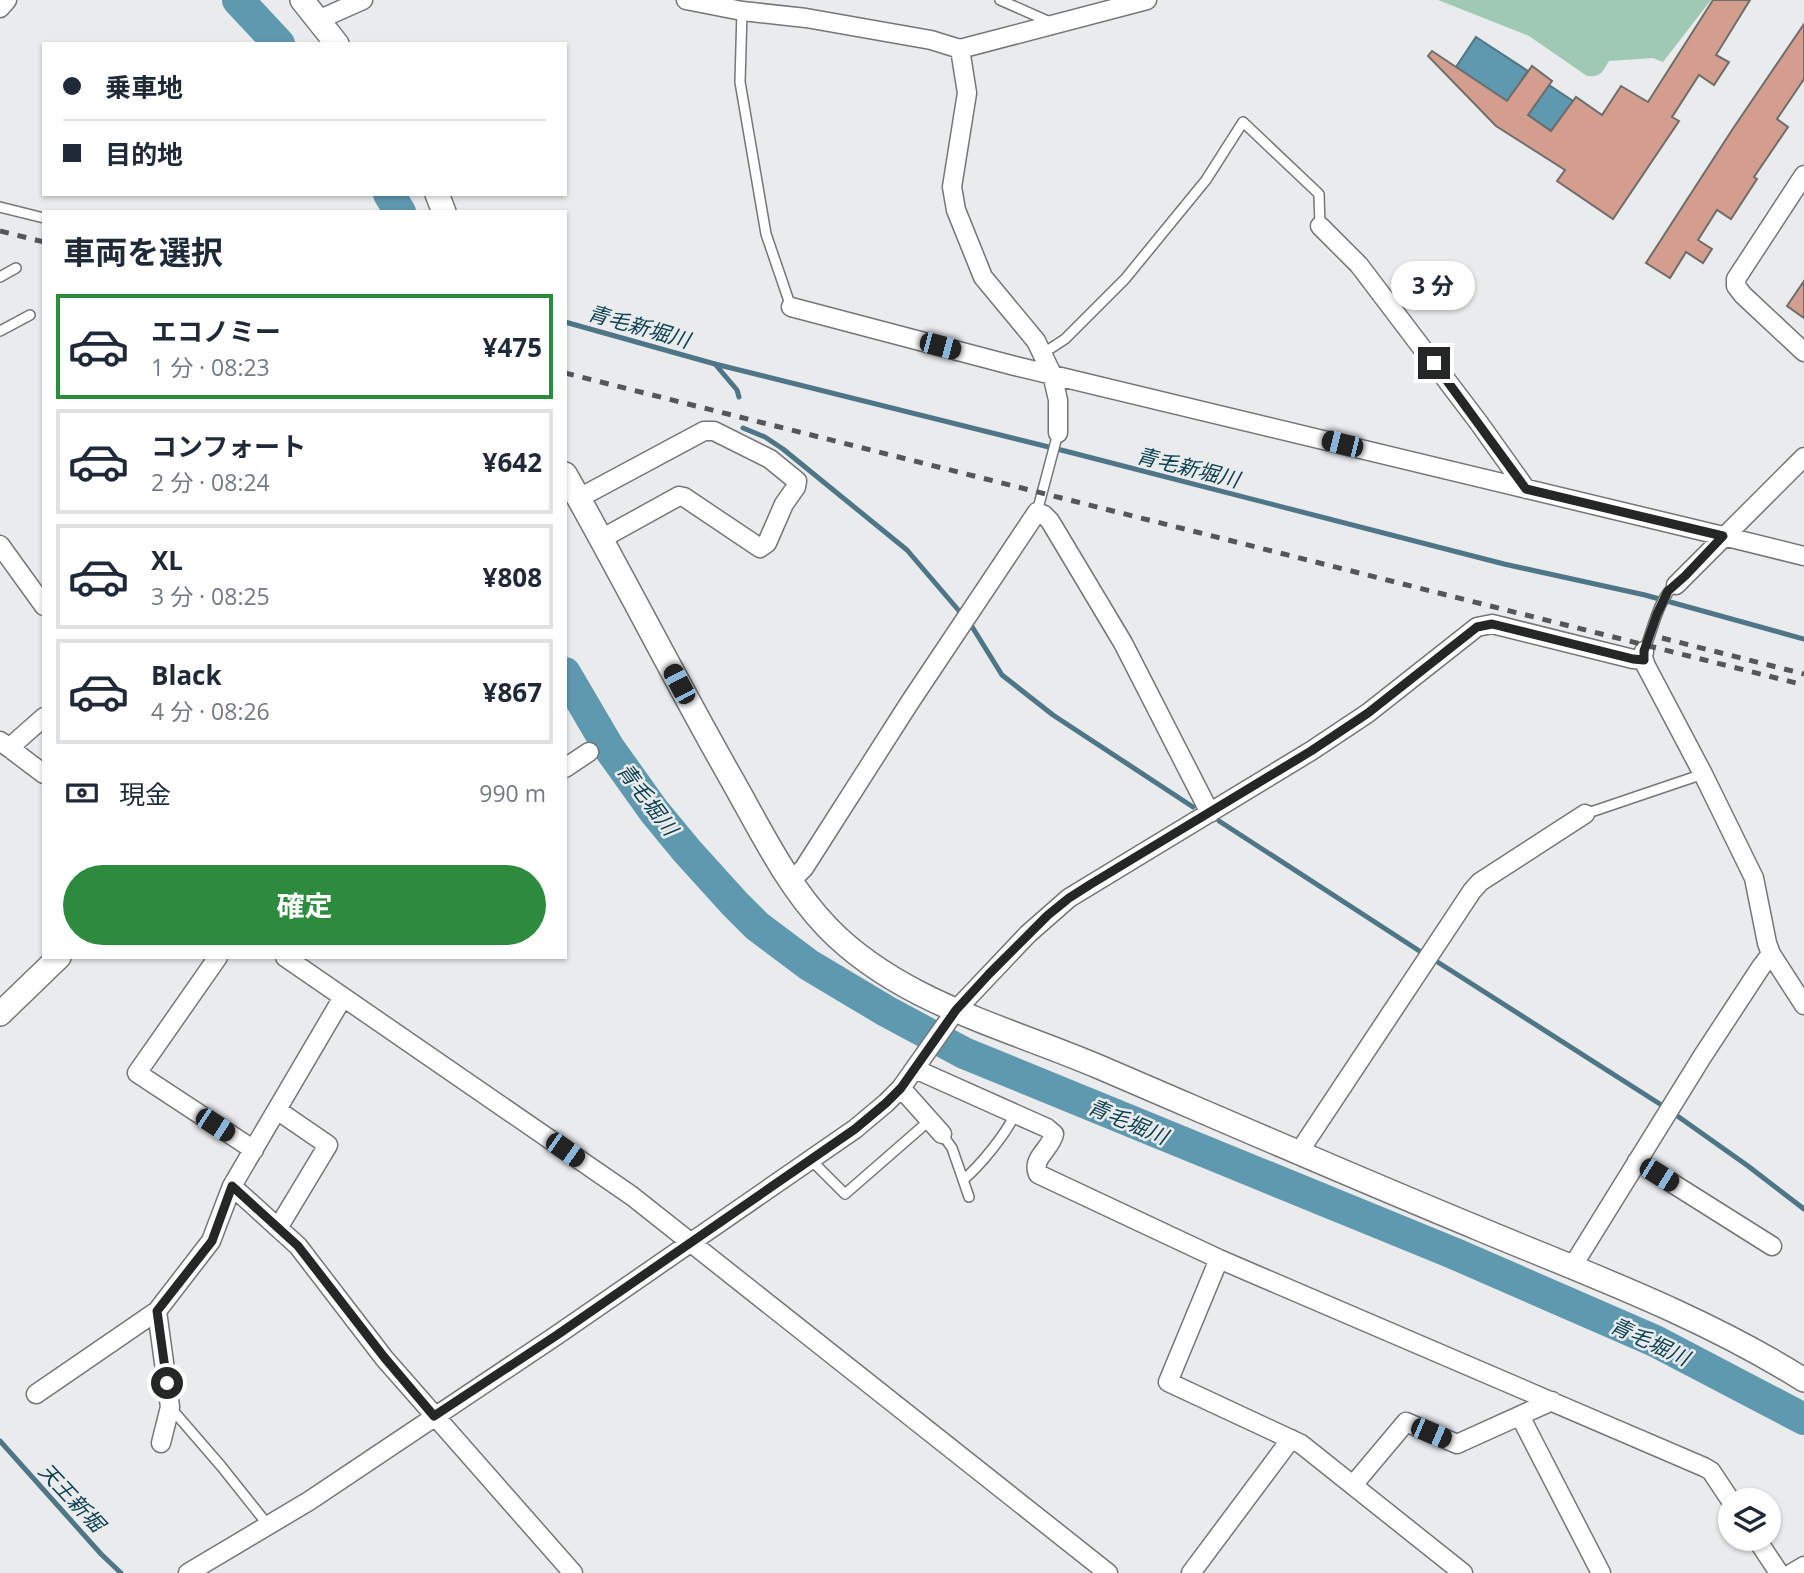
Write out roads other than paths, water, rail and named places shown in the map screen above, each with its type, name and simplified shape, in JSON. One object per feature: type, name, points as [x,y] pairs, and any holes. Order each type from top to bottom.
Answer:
[{"type":"street","points":[[0,8],[7,0]]},
{"type":"street","points":[[302,0],[335,42]]},
{"type":"street","points":[[318,20],[363,0]]},
{"type":"street","points":[[686,0],[742,12],[818,20],[931,40],[960,49],[1147,0]]},
{"type":"street","points":[[960,49],[967,93],[952,187],[956,210],[983,277],[1036,341],[1052,374],[1058,400],[1058,435]]},
{"type":"street","points":[[1804,175],[1736,279],[1736,286],[1743,295],[1804,352]]},
{"type":"street","points":[[1320,226],[1359,265],[1526,489]]},
{"type":"street","points":[[791,307],[1052,374],[1804,556]]},
{"type":"street","points":[[579,498],[704,431],[714,431],[770,459],[797,481],[796,487],[783,503],[767,543],[761,548],[679,496],[601,539]]},
{"type":"street","points":[[1672,588],[1804,457]]},
{"type":"street","points":[[567,477],[718,756],[790,881],[814,914],[871,966],[952,1016],[1050,1046],[1572,1267],[1708,1326],[1804,1380]]},
{"type":"street","points":[[790,881],[804,867],[917,691],[1037,512],[1050,521],[1123,643],[1210,813]]},
{"type":"street","points":[[0,545],[42,603]]},
{"type":"street","points":[[188,1573],[309,1500],[557,1335],[855,1129],[901,1088],[952,1016],[1028,934],[1069,898],[1311,751],[1368,713],[1467,634],[1483,625],[1492,624],[1633,659],[1644,655],[1754,878],[1771,954],[1804,1005]]},
{"type":"street","points":[[42,718],[5,745],[42,773]]},
{"type":"street","points":[[567,767],[589,752]]},
{"type":"street","points":[[1299,1152],[1472,891],[1480,882],[1585,814]]},
{"type":"street","points":[[1572,1267],[1702,1058],[1771,954]]},
{"type":"street","points":[[0,1014],[57,959]]},
{"type":"street","points":[[217,959],[137,1073],[254,1150]]},
{"type":"street","points":[[288,959],[632,1196],[1108,1573]]},
{"type":"street","points":[[36,1394],[157,1311],[212,1241],[232,1186],[343,997]]},
{"type":"street","points":[[920,1063],[1054,1134],[1053,1140],[1036,1163],[1035,1170],[1038,1174],[1219,1259],[1704,1467],[1711,1471],[1722,1488]]},
{"type":"street","points":[[901,1088],[942,1134]]},
{"type":"street","points":[[277,1110],[328,1145],[278,1228]]},
{"type":"street","points":[[1637,1161],[1772,1246]]},
{"type":"street","points":[[232,1186],[298,1246],[384,1357],[573,1573]]},
{"type":"street","points":[[1219,1259],[1168,1382],[1301,1444],[1463,1573]]},
{"type":"street","points":[[157,1311],[170,1408],[161,1443]]},
{"type":"street","points":[[1353,1485],[1406,1422],[1457,1444],[1552,1401]]},
{"type":"street","points":[[1520,1416],[1601,1573]]},
{"type":"street","points":[[1191,1573],[1292,1439]]},
{"type":"street","points":[[1765,1551],[1779,1573]]},
{"type":"street","points":[[1792,1573],[1804,1566]]},
{"type":"lane","points":[[1000,0],[1055,24]]},
{"type":"lane","points":[[742,12],[740,82],[766,234],[791,307]]},
{"type":"lane","points":[[1042,354],[1065,339],[1125,279],[1206,180],[1243,122],[1319,194],[1320,226]]},
{"type":"lane","points":[[0,207],[42,218]]},
{"type":"lane","points":[[0,276],[16,268]]},
{"type":"lane","points":[[0,331],[30,315]]},
{"type":"lane","points":[[1037,512],[1058,435]]},
{"type":"lane","points":[[1644,655],[1657,614],[1672,588]]},
{"type":"lane","points":[[1585,814],[1703,774]]},
{"type":"lane","points":[[963,1180],[973,1172],[1011,1124],[1015,1114]]},
{"type":"lane","points":[[810,1159],[845,1194],[930,1120]]},
{"type":"lane","points":[[942,1134],[951,1148],[969,1197]]},
{"type":"lane","points":[[170,1408],[268,1525]]},
{"type":"water","points":[[1476,37],[1528,71],[1507,101],[1456,67]]},
{"type":"water","points":[[1549,85],[1573,101],[1551,131],[1528,115]]},
{"type":"waterway","name":"青毛堀川","points":[[238,0],[277,42]]},
{"type":"waterway","name":"青毛堀川","points":[[390,196],[399,210]]},
{"type":"waterway","name":"青毛新堀川","points":[[567,323],[715,364],[1504,564],[1645,595],[1804,639]]},
{"type":"waterway","points":[[715,364],[737,390],[739,397]]},
{"type":"waterway","points":[[743,428],[765,437],[783,449],[907,550],[960,612]]},
{"type":"waterway","points":[[971,625],[1002,675],[1053,715],[1193,807]]},
{"type":"waterway","name":"青毛堀川","points":[[567,676],[609,748],[654,811],[687,851],[757,926],[809,965],[964,1053],[1453,1253],[1655,1341],[1804,1419]]},
{"type":"waterway","points":[[1219,821],[1421,952]]},
{"type":"waterway","points":[[1436,961],[1663,1106]]},
{"type":"waterway","points":[[1676,1115],[1804,1209]]},
{"type":"waterway","name":"天王新堀","points":[[0,1441],[121,1573]]},
{"type":"railway","points":[[0,231],[42,242]]},
{"type":"railway","points":[[567,374],[1804,685]]},
{"type":"railway","points":[[1662,638],[1804,674]]}]
